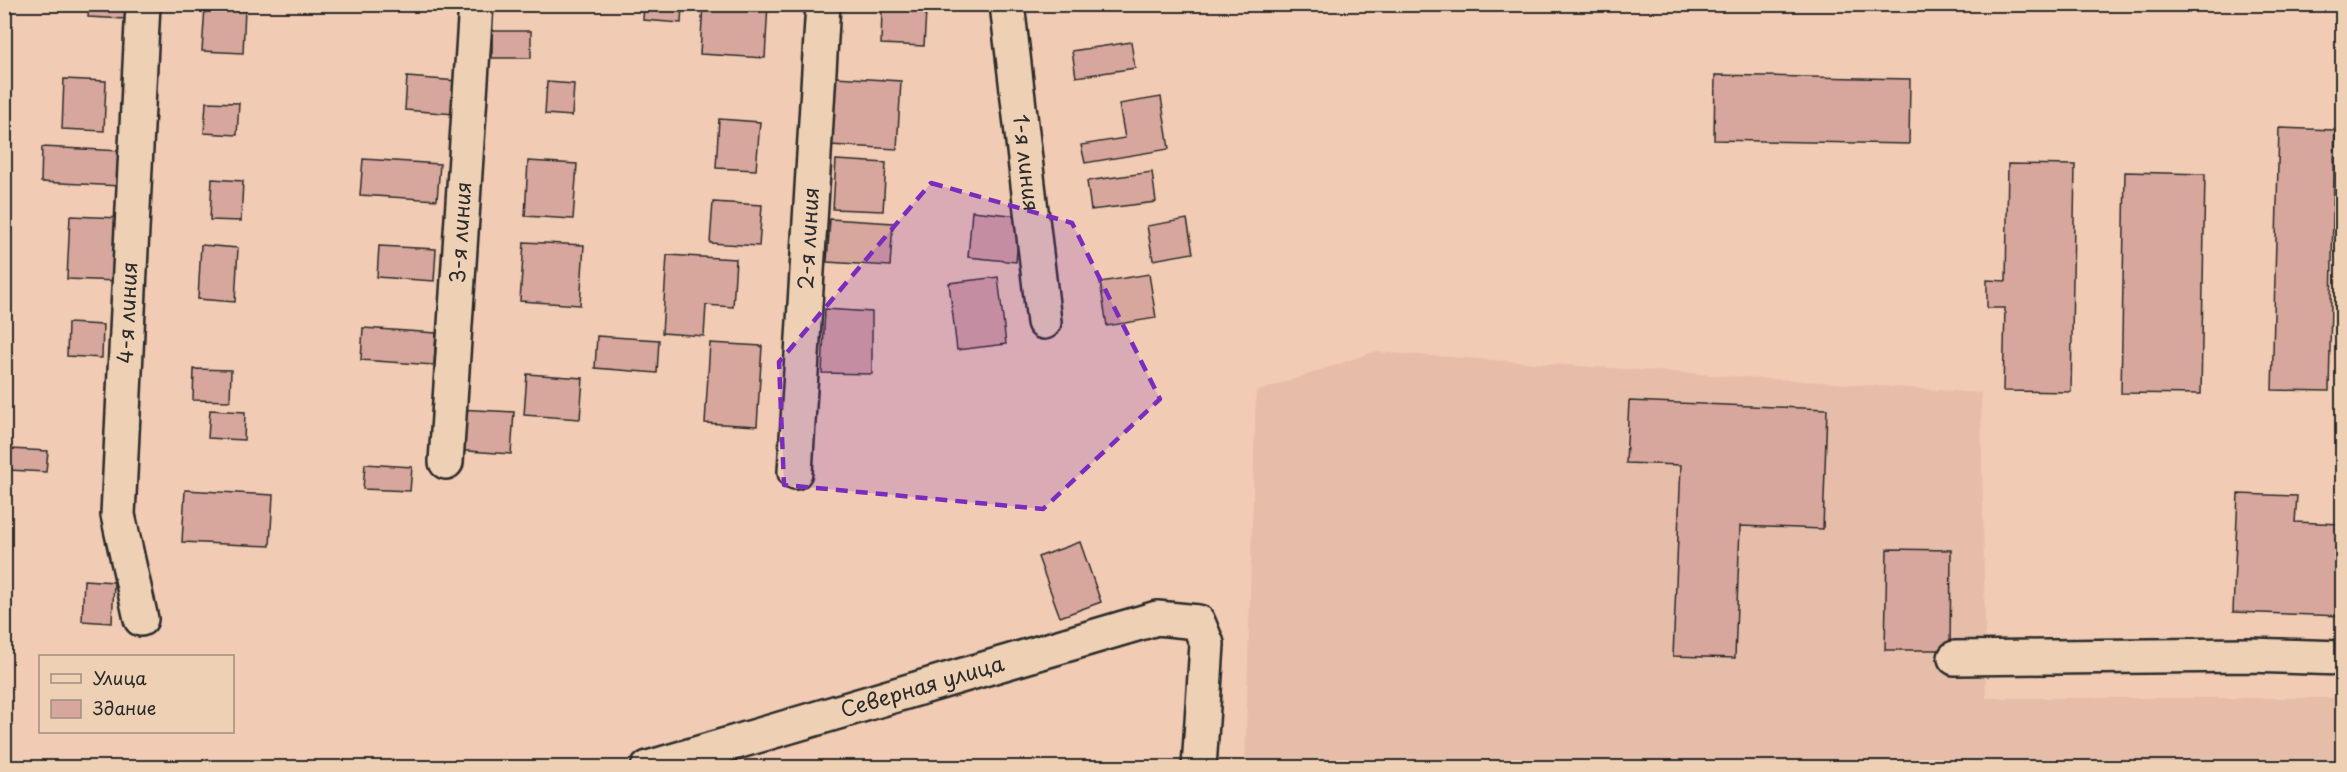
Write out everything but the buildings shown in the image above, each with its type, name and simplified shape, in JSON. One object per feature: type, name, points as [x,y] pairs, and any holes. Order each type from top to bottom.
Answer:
[{"type":"street","name":"4-я линия","points":[[141,619],[118,516],[143,4]]},
{"type":"street","name":"3-я линия","points":[[446,462],[476,4]]},
{"type":"street","name":"2-я линия","points":[[795,472],[823,4]]},
{"type":"street","name":"1-я линия","points":[[1007,4],[1044,322]]},
{"type":"street","name":"Северная улица","points":[[648,768],[1157,618],[1198,622],[1208,644],[1199,768]]},
{"type":"street","points":[[1954,658],[2249,655],[2343,658]]},
{"type":"highlighted area","points":[[931,183],[1072,223],[1160,399],[1043,509],[784,485],[779,362]]},
{"type":"shaded area","points":[[1374,352],[1981,393],[1986,698],[2342,698],[2342,767],[1245,768],[1256,392]]}]
